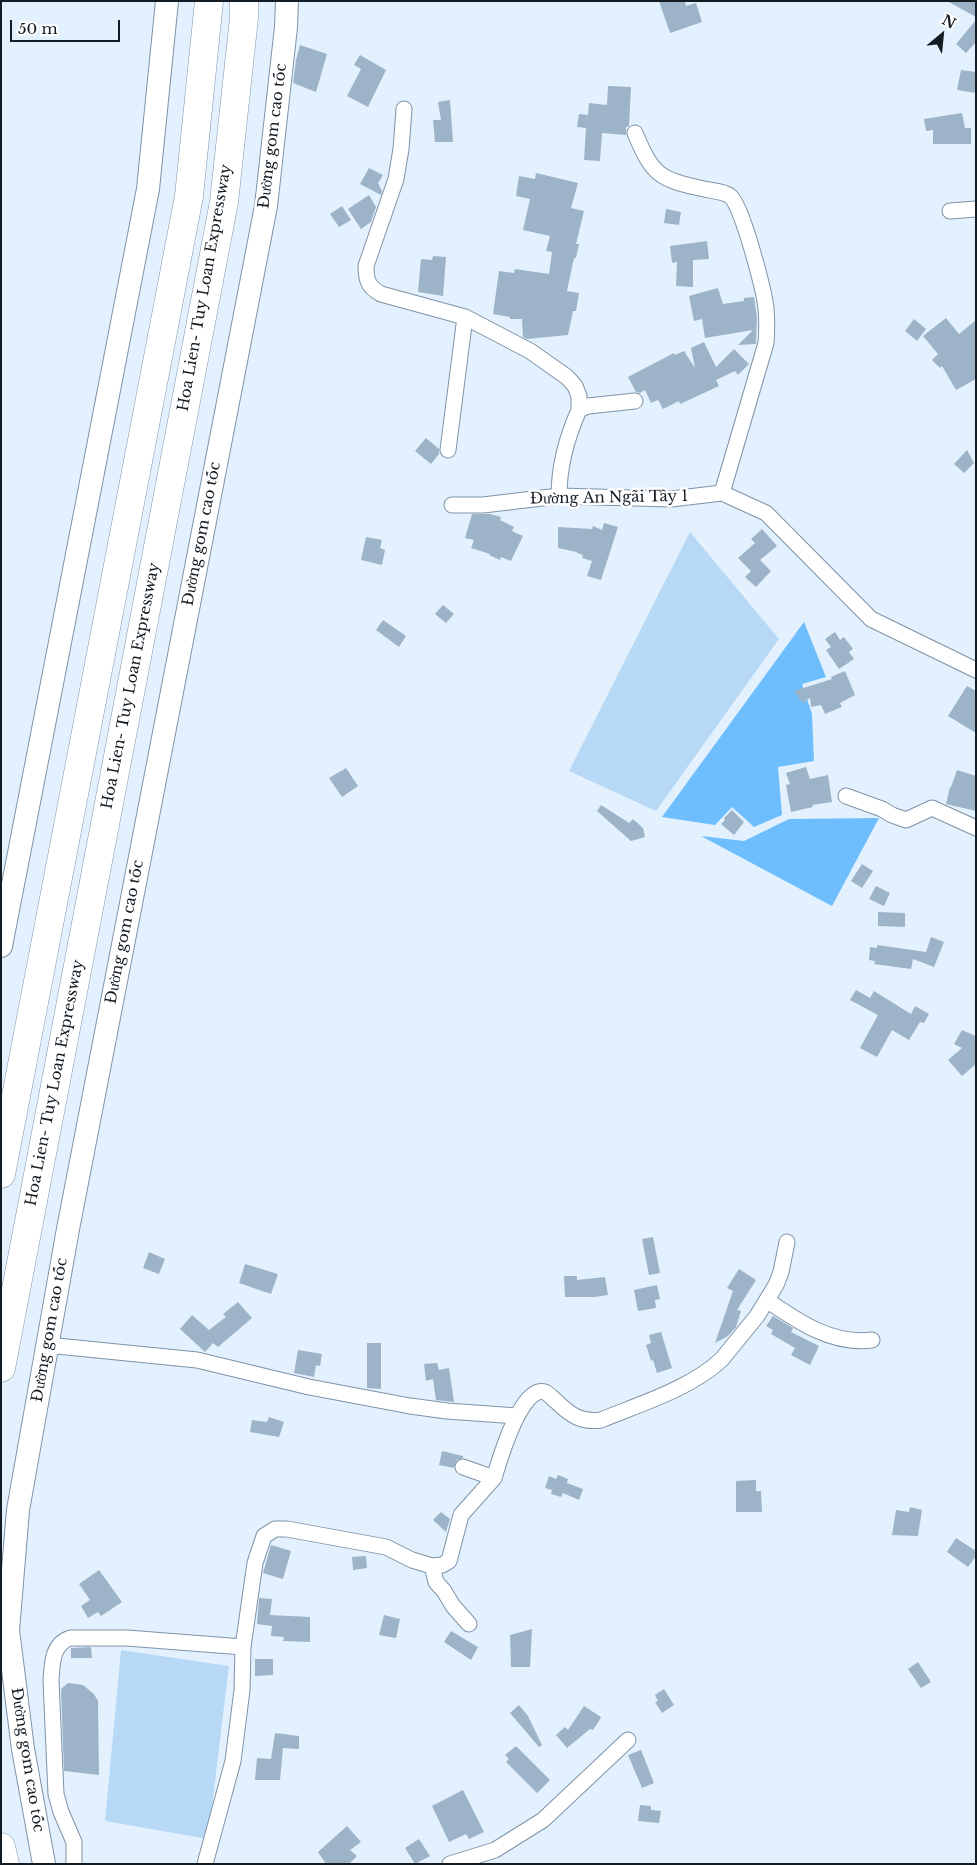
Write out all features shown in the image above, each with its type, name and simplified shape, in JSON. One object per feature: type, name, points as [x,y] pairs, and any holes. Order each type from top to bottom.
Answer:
[{"type":"highway","points":[[1,1174],[189,196],[209,1]]},
{"type":"highway","name":"Hoa Lien- Tuy Loan Expressway","points":[[1,1368],[224,202],[244,18],[244,1]]},
{"type":"highway","points":[[1,1847],[5,1864]]},
{"type":"main road","points":[[1,946],[148,189],[167,1]]},
{"type":"main road","name":"Đường gom cao tốc","points":[[44,1864],[23,1749],[8,1630],[18,1510],[68,1229],[266,206],[286,27],[287,1]]},
{"type":"street","points":[[404,109],[401,149],[396,179],[366,266],[368,285],[381,294],[466,317],[530,352],[567,377],[575,386],[579,396],[579,410],[565,446],[561,463],[559,496]]},
{"type":"street","points":[[635,133],[648,161],[663,177],[680,184],[725,194],[735,201],[764,293],[767,318],[766,342],[722,493],[766,513],[871,619],[976,670]]},
{"type":"street","points":[[950,211],[976,209]]},
{"type":"street","points":[[448,450],[466,317]]},
{"type":"street","points":[[579,410],[588,406],[634,401]]},
{"type":"street","name":"Đường An Ngãi Tây 1","points":[[452,505],[483,505],[559,496],[671,499],[722,493]]},
{"type":"street","points":[[846,796],[882,809],[901,820],[906,820],[932,808],[976,828]]},
{"type":"street","points":[[205,1864],[233,1761],[240,1707],[243,1648],[255,1563],[264,1536],[275,1528],[287,1528],[386,1547],[412,1560],[432,1566],[442,1565],[449,1561],[461,1515],[494,1478],[517,1416],[528,1399],[538,1392],[546,1393],[573,1416],[593,1421],[601,1420],[680,1387],[705,1374],[722,1359],[768,1301],[781,1272],[787,1242]]},
{"type":"street","points":[[768,1301],[795,1319],[835,1338],[854,1342],[872,1340]]},
{"type":"street","points":[[47,1345],[197,1360],[309,1387],[410,1406],[447,1411],[517,1416]]},
{"type":"street","points":[[463,1467],[494,1478]]},
{"type":"street","points":[[432,1566],[436,1582],[469,1624]]},
{"type":"street","points":[[74,1864],[74,1842],[60,1812],[56,1794],[51,1681],[52,1666],[59,1644],[70,1638],[107,1638],[243,1648]]},
{"type":"street","points":[[450,1864],[495,1850],[543,1820],[628,1740]]},
{"type":"shaded area","points":[[690,532],[779,639],[656,811],[569,771]]},
{"type":"shaded area","points":[[804,622],[826,677],[802,684],[812,714],[814,761],[778,767],[782,815],[754,827],[732,807],[715,825],[662,817]]},
{"type":"shaded area","points":[[879,818],[832,906],[701,836],[744,841],[789,819]]},
{"type":"shaded area","points":[[121,1650],[229,1666],[208,1839],[105,1821]]},
{"type":"building","points":[[659,1],[685,1],[686,6],[696,3],[702,22],[670,33]]},
{"type":"building","points":[[947,1],[976,1],[976,17]]},
{"type":"building","points":[[976,20],[976,42],[966,53],[956,44]]},
{"type":"building","points":[[300,45],[327,54],[316,92],[293,83]]},
{"type":"building","points":[[360,55],[386,70],[368,107],[347,96],[361,69],[354,65]]},
{"type":"building","points":[[961,70],[976,72],[976,93],[957,90]]},
{"type":"building","points":[[608,86],[631,87],[629,126],[626,127],[626,135],[602,133],[600,161],[584,160],[586,128],[577,127],[579,114],[588,115],[589,103],[607,105]]},
{"type":"building","points":[[450,100],[453,142],[435,142],[433,120],[441,120],[438,102]]},
{"type":"building","points":[[962,113],[965,128],[971,128],[971,144],[933,144],[933,130],[926,131],[924,119]]},
{"type":"building","points":[[369,168],[383,175],[378,183],[382,191],[381,195],[360,184]]},
{"type":"building","points":[[536,173],[578,183],[571,208],[584,211],[576,244],[579,244],[567,291],[579,293],[576,311],[573,311],[568,335],[527,339],[523,337],[522,319],[510,319],[510,317],[493,314],[499,271],[514,273],[515,269],[549,274],[552,252],[546,251],[550,236],[523,230],[530,199],[516,196],[519,176],[535,179]]},
{"type":"building","points":[[369,195],[376,207],[371,222],[361,229],[348,209]]},
{"type":"building","points":[[342,206],[351,220],[339,227],[330,214]]},
{"type":"building","points":[[666,209],[681,212],[679,225],[664,223]]},
{"type":"building","points":[[707,241],[709,259],[693,260],[693,287],[676,286],[677,262],[672,263],[670,246]]},
{"type":"building","points":[[433,256],[446,257],[443,296],[418,292],[421,259],[432,260]]},
{"type":"building","points":[[718,288],[723,304],[744,301],[744,298],[754,297],[757,317],[756,344],[738,345],[753,330],[705,338],[702,319],[694,321],[689,296]]},
{"type":"building","points":[[946,318],[959,334],[976,320],[976,379],[956,390],[942,366],[940,368],[932,360],[938,354],[923,336]]},
{"type":"building","points":[[914,319],[926,329],[917,341],[905,331]]},
{"type":"building","points":[[704,342],[716,367],[734,349],[749,364],[738,375],[735,371],[716,380],[719,386],[680,404],[679,401],[663,409],[658,400],[651,403],[645,390],[640,393],[636,392],[628,377],[674,353],[675,355],[684,351],[695,368],[691,348]]},
{"type":"building","points":[[426,438],[439,449],[439,454],[431,464],[415,451]]},
{"type":"building","points":[[967,450],[974,463],[964,473],[954,464]]},
{"type":"building","points":[[472,514],[490,514],[501,517],[500,520],[514,527],[512,531],[523,536],[511,561],[501,557],[500,560],[490,554],[471,548],[474,540],[465,538]]},
{"type":"building","points":[[604,523],[618,527],[601,580],[587,576],[592,561],[582,558],[583,555],[577,552],[558,548],[558,527],[592,529],[593,526],[602,530]]},
{"type":"building","points":[[762,529],[777,546],[760,560],[771,571],[756,587],[745,577],[751,571],[738,558],[755,543],[751,539]]},
{"type":"building","points":[[366,537],[382,540],[380,548],[385,550],[382,565],[361,560]]},
{"type":"building","points":[[443,605],[454,614],[446,623],[435,614]]},
{"type":"building","points":[[383,620],[406,636],[399,647],[376,630]]},
{"type":"building","points":[[835,632],[840,640],[844,637],[853,649],[849,652],[854,659],[839,669],[826,650],[831,647],[825,639]]},
{"type":"building","points":[[845,671],[855,695],[840,703],[842,707],[825,714],[821,705],[811,707],[810,698],[803,703],[794,691],[832,679],[831,677]]},
{"type":"building","points":[[967,686],[976,691],[976,733],[948,716]]},
{"type":"building","points":[[806,767],[810,779],[828,775],[832,802],[812,805],[813,807],[791,812],[786,785],[790,784],[786,773]]},
{"type":"building","points":[[346,768],[358,786],[342,797],[329,778]]},
{"type":"building","points":[[957,770],[976,776],[976,811],[946,804]]},
{"type":"building","points":[[601,805],[629,823],[633,819],[643,828],[645,837],[631,841],[597,811]]},
{"type":"building","points":[[732,810],[744,822],[734,835],[721,824]]},
{"type":"building","points":[[862,864],[873,871],[862,888],[851,881]]},
{"type":"building","points":[[876,886],[890,893],[884,906],[869,899]]},
{"type":"building","points":[[878,912],[905,913],[905,927],[878,926]]},
{"type":"building","points":[[931,937],[944,942],[934,967],[913,959],[911,969],[874,964],[875,961],[869,960],[870,947],[877,948],[877,945],[926,952]]},
{"type":"building","points":[[856,990],[870,998],[874,991],[911,1014],[915,1006],[929,1014],[924,1023],[920,1022],[909,1040],[892,1030],[877,1057],[860,1048],[878,1015],[850,1000]]},
{"type":"building","points":[[962,1030],[976,1036],[976,1064],[962,1076],[948,1060],[962,1048],[954,1044]]},
{"type":"building","points":[[653,1237],[660,1273],[649,1275],[642,1239]]},
{"type":"building","points":[[149,1252],[165,1259],[159,1274],[143,1268]]},
{"type":"building","points":[[245,1264],[278,1274],[271,1294],[239,1283]]},
{"type":"building","points":[[739,1269],[756,1280],[737,1310],[741,1311],[736,1327],[728,1336],[715,1343],[733,1291],[727,1288]]},
{"type":"building","points":[[564,1276],[577,1276],[577,1280],[605,1277],[608,1295],[565,1297]]},
{"type":"building","points":[[657,1285],[660,1299],[655,1300],[656,1308],[638,1311],[634,1290]]},
{"type":"building","points":[[238,1302],[252,1318],[218,1347],[213,1343],[205,1352],[180,1329],[192,1315],[209,1330],[226,1317],[223,1314]]},
{"type":"building","points":[[773,1316],[793,1328],[791,1332],[819,1346],[810,1365],[791,1355],[795,1348],[771,1334],[773,1330],[766,1326]]},
{"type":"building","points":[[661,1332],[672,1368],[657,1373],[646,1345],[651,1343],[649,1335]]},
{"type":"building","points":[[367,1343],[381,1343],[381,1389],[367,1388]]},
{"type":"building","points":[[298,1350],[322,1354],[320,1366],[316,1365],[314,1377],[294,1373]]},
{"type":"building","points":[[437,1363],[439,1370],[449,1368],[454,1402],[436,1400],[433,1379],[426,1381],[424,1364]]},
{"type":"building","points":[[269,1417],[284,1422],[279,1437],[250,1432],[252,1420],[267,1422]]},
{"type":"building","points":[[442,1451],[463,1456],[463,1458],[457,1460],[454,1468],[439,1465]]},
{"type":"building","points":[[558,1475],[568,1479],[567,1483],[583,1489],[579,1500],[563,1493],[561,1497],[551,1494],[552,1490],[545,1488],[549,1476],[556,1479]]},
{"type":"building","points":[[756,1480],[756,1491],[761,1491],[762,1512],[736,1512],[736,1481]]},
{"type":"building","points":[[910,1507],[922,1510],[918,1536],[892,1535],[896,1510],[909,1512]]},
{"type":"building","points":[[441,1512],[450,1519],[446,1532],[433,1520]]},
{"type":"building","points":[[956,1538],[976,1551],[976,1556],[968,1567],[947,1552]]},
{"type":"building","points":[[271,1545],[291,1551],[283,1579],[263,1573]]},
{"type":"building","points":[[366,1556],[367,1568],[353,1570],[352,1557]]},
{"type":"building","points":[[99,1570],[122,1602],[101,1616],[98,1612],[88,1618],[81,1606],[90,1600],[79,1584]]},
{"type":"building","points":[[259,1598],[272,1599],[270,1615],[310,1617],[310,1642],[283,1641],[284,1637],[271,1636],[272,1626],[257,1624]]},
{"type":"building","points":[[384,1615],[400,1619],[396,1638],[379,1635]]},
{"type":"building","points":[[532,1629],[530,1667],[511,1667],[510,1635]]},
{"type":"building","points":[[451,1631],[478,1647],[471,1660],[444,1642]]},
{"type":"building","points":[[91,1647],[92,1658],[71,1658],[71,1648]]},
{"type":"building","points":[[255,1659],[273,1659],[273,1675],[255,1676]]},
{"type":"building","points":[[918,1662],[931,1682],[921,1688],[908,1669]]},
{"type":"building","points":[[68,1683],[83,1685],[94,1694],[98,1701],[99,1775],[64,1771],[61,1689]]},
{"type":"building","points":[[664,1689],[674,1705],[662,1713],[655,1702],[658,1701],[655,1695]]},
{"type":"building","points":[[519,1705],[528,1716],[542,1745],[539,1747],[510,1713]]},
{"type":"building","points":[[584,1706],[601,1717],[593,1730],[590,1729],[567,1748],[556,1735],[565,1727],[568,1730]]},
{"type":"building","points":[[275,1733],[299,1736],[299,1749],[283,1748],[280,1780],[255,1780],[257,1758],[271,1759]]},
{"type":"building","points":[[516,1746],[550,1780],[537,1793],[506,1762],[509,1759],[505,1755]]},
{"type":"building","points":[[641,1750],[654,1783],[642,1788],[628,1755]]},
{"type":"building","points":[[463,1790],[484,1832],[469,1839],[466,1834],[449,1842],[432,1806]]},
{"type":"building","points":[[640,1805],[651,1806],[651,1810],[661,1811],[659,1823],[638,1821]]},
{"type":"building","points":[[347,1826],[361,1842],[350,1850],[357,1856],[349,1864],[326,1864],[318,1852]]},
{"type":"building","points":[[419,1839],[430,1856],[415,1864],[405,1848]]}]
